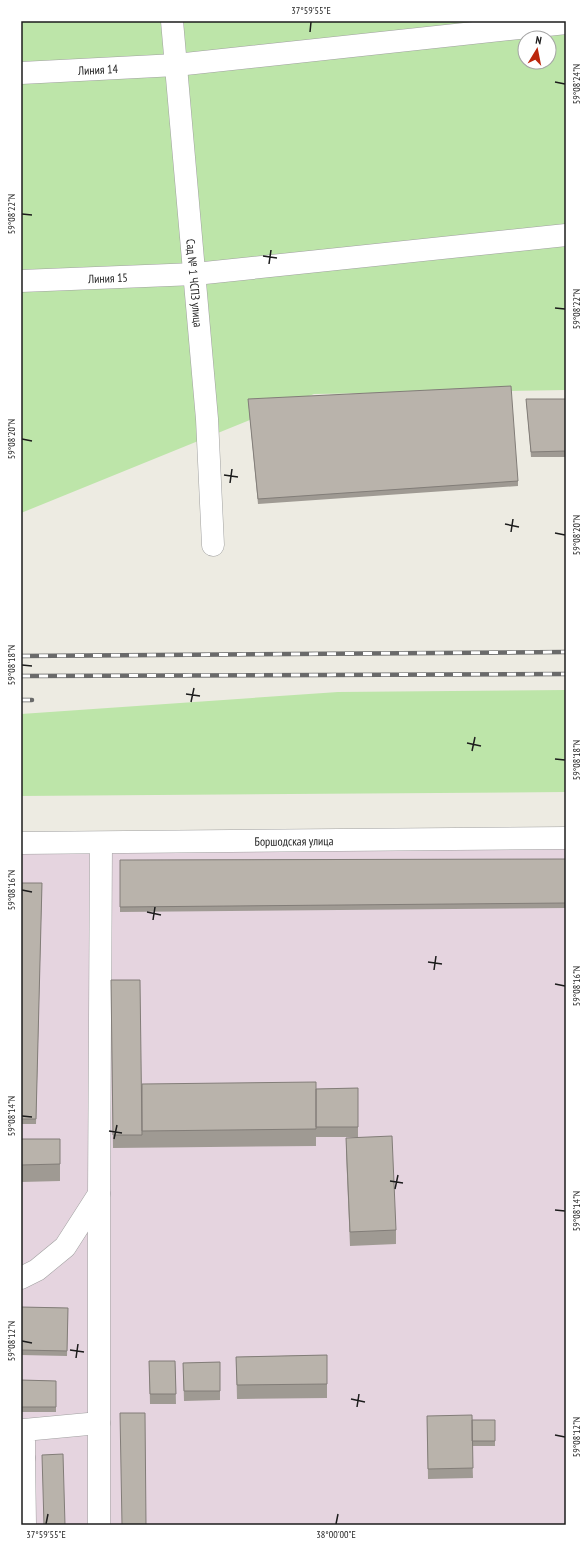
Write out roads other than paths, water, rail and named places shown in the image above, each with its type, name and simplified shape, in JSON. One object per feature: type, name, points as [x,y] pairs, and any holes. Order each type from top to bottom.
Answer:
[{"type":"street","name":"Сад № 1 ЧСПЗ улица","points":[[172,21],[207,419],[213,546]]},
{"type":"street","name":"Линия 14","points":[[21,73],[176,66],[566,23]]},
{"type":"street","name":"Линия 15","points":[[21,281],[195,274],[566,235]]},
{"type":"street","name":"Боршодская улица","points":[[21,843],[102,844],[566,838]]},
{"type":"street","points":[[99,1525],[99,1194],[102,844]]},
{"type":"street","points":[[21,1278],[37,1270],[65,1247],[99,1194]]},
{"type":"street","points":[[25,1525],[23,1459],[24,1430],[99,1423]]},
{"type":"railway","points":[[21,656],[566,652]]},
{"type":"railway","points":[[21,676],[566,674]]},
{"type":"railway","points":[[21,700],[32,700]]}]
